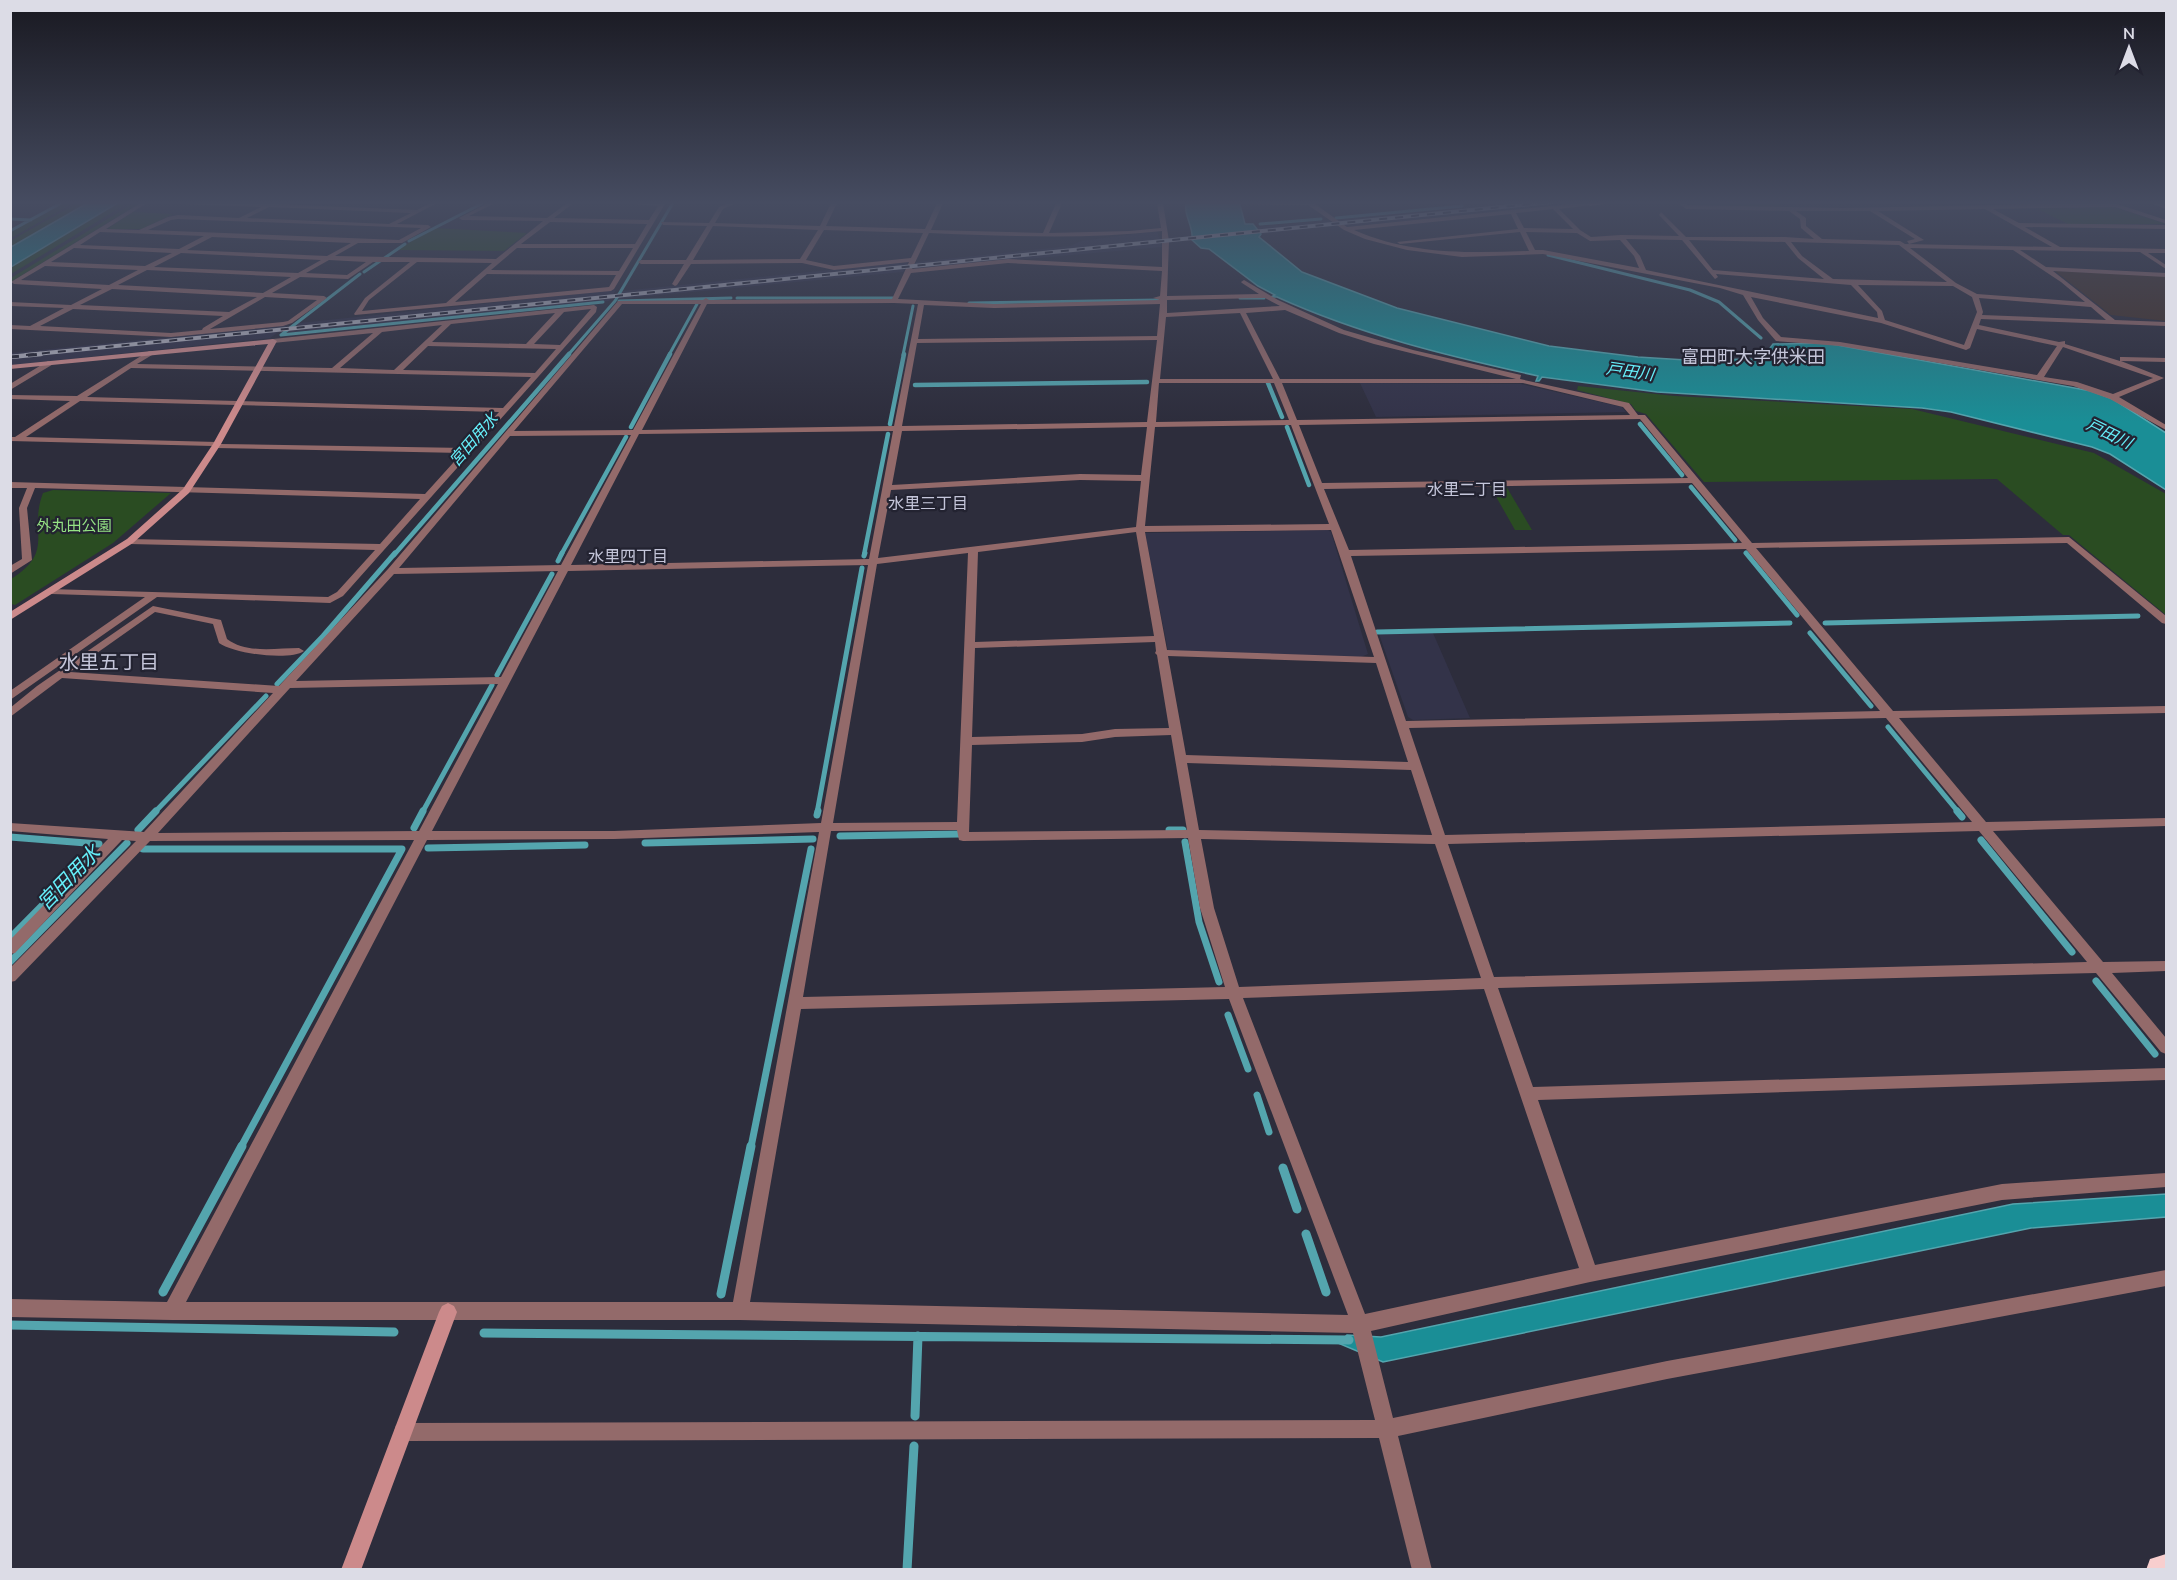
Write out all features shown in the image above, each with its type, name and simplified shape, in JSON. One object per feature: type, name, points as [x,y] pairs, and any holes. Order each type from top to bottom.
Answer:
[{"type":"highway","points":[[2161,1569],[2166,1569]]},
{"type":"street","points":[[12,283],[25,275]]},
{"type":"street","points":[[32,328],[134,275]]},
{"type":"street","points":[[291,275],[348,278],[352,275]]},
{"type":"street","points":[[201,332],[297,275]]},
{"type":"street","points":[[398,275],[367,299],[357,314],[611,289],[619,275]]},
{"type":"street","points":[[449,304],[482,275]]},
{"type":"street","points":[[675,284],[681,275]]},
{"type":"street","points":[[895,299],[906,275]]},
{"type":"street","points":[[1164,275],[1163,315],[1140,529],[1207,908],[1234,993],[1361,1329],[1422,1569]]},
{"type":"street","points":[[1658,275],[1882,321],[1966,348]]},
{"type":"street","points":[[1714,275],[1721,286]]},
{"type":"street","points":[[1748,275],[1853,283],[1954,284]]},
{"type":"street","points":[[1823,275],[1831,281]]},
{"type":"street","points":[[1942,275],[1975,296],[2093,305]]},
{"type":"street","points":[[2053,275],[2112,321]]},
{"type":"street","points":[[1244,282],[1286,308],[1336,331],[1524,378],[1523,381]]},
{"type":"street","points":[[10,327],[171,334],[201,332],[290,322],[324,298],[12,283]]},
{"type":"street","points":[[1853,283],[1880,312],[1882,321]]},
{"type":"street","points":[[1746,294],[1760,319],[1779,339],[1822,341],[2074,384],[2113,397],[2166,428]]},
{"type":"street","points":[[1969,365],[1966,348],[1980,312],[1975,296]]},
{"type":"street","points":[[895,299],[921,304],[994,306],[1266,297]]},
{"type":"street","points":[[10,977],[147,837],[390,571],[620,302],[895,299],[948,302],[1162,300]]},
{"type":"street","points":[[172,1311],[706,300]]},
{"type":"street","points":[[10,304],[231,314]]},
{"type":"street","points":[[740,1311],[825,827],[921,304]]},
{"type":"street","points":[[10,368],[594,307],[594,311],[340,594],[330,600],[52,591]]},
{"type":"street","points":[[1163,315],[1286,308]]},
{"type":"street","points":[[528,346],[562,310]]},
{"type":"street","points":[[1242,311],[1277,380],[1345,553],[1440,840],[1590,1274]]},
{"type":"street","points":[[1978,317],[2031,322],[2112,321],[2166,324]]},
{"type":"street","points":[[396,372],[449,322]]},
{"type":"street","points":[[1974,326],[2062,343],[2113,359],[2160,378],[2113,397]]},
{"type":"street","points":[[333,371],[381,329]]},
{"type":"street","points":[[914,342],[1160,338]]},
{"type":"street","points":[[10,617],[130,541],[186,490],[217,445],[273,341]]},
{"type":"street","points":[[2039,378],[2062,343]]},
{"type":"street","points":[[426,344],[561,347]]},
{"type":"street","points":[[13,440],[149,353]]},
{"type":"street","points":[[2113,359],[2166,360]]},
{"type":"street","points":[[10,388],[51,363]]},
{"type":"street","points":[[130,366],[536,375]]},
{"type":"street","points":[[1156,381],[1523,381],[1626,405],[1636,417]]},
{"type":"street","points":[[10,397],[505,410]]},
{"type":"street","points":[[2148,417],[2166,415]]},
{"type":"street","points":[[508,434],[1642,417],[2166,1048]]},
{"type":"street","points":[[13,440],[468,451]]},
{"type":"street","points":[[886,488],[1080,477],[1145,478]]},
{"type":"street","points":[[1319,486],[1695,480]]},
{"type":"street","points":[[10,485],[427,497]]},
{"type":"street","points":[[10,572],[27,560],[23,508],[32,486]]},
{"type":"street","points":[[390,571],[873,562],[1140,529],[1335,527]]},
{"type":"street","points":[[1345,553],[2069,540],[2166,621]]},
{"type":"street","points":[[130,541],[382,547]]},
{"type":"street","points":[[973,551],[963,837],[1194,834],[1440,840],[2166,822]]},
{"type":"street","points":[[10,697],[154,595]]},
{"type":"street","points":[[10,714],[60,675],[153,609],[217,622],[222,640],[235,648],[256,651],[299,651]]},
{"type":"street","points":[[970,645],[1158,639]]},
{"type":"street","points":[[1161,653],[1381,660]]},
{"type":"street","points":[[60,675],[284,688],[506,680]]},
{"type":"street","points":[[1402,725],[2166,708]]},
{"type":"street","points":[[966,741],[1082,738],[1175,731]]},
{"type":"street","points":[[1180,759],[1415,766]]},
{"type":"street","points":[[10,827],[147,837],[423,837],[614,836],[825,827],[963,826]]},
{"type":"street","points":[[10,949],[119,835]]},
{"type":"street","points":[[795,1003],[1234,993],[1490,983],[2166,966]]},
{"type":"street","points":[[1528,1094],[2166,1074]]},
{"type":"street","points":[[10,1308],[172,1311],[740,1311],[1361,1329],[1590,1274],[2002,1192],[2166,1180]]},
{"type":"street","points":[[403,1432],[1388,1429],[1667,1370],[2166,1278]]},
{"type":"street","points":[[351,1569],[448,1312]]},
{"type":"shaded area","points":[[782,275],[874,275],[618,299],[622,291]]},
{"type":"shaded area","points":[[2060,275],[2166,276],[2166,321],[2111,315]]},
{"type":"shaded area","points":[[616,290],[609,301],[285,333],[299,323]]},
{"type":"shaded area","points":[[288,325],[270,338],[11,365],[11,353]]},
{"type":"shaded area","points":[[1360,383],[1521,384],[1622,407],[1626,412],[1376,417]]},
{"type":"shaded area","points":[[1328,530],[1331,532],[1368,654],[1361,657],[1168,651],[1145,533]]},
{"type":"shaded area","points":[[1433,633],[1470,718],[1413,720],[1408,717],[1379,634]]},
{"type":"green space","points":[[16,275],[23,275],[11,282],[11,278]]},
{"type":"green space","points":[[1578,386],[1675,396],[1912,409],[2094,453],[2166,494],[2166,615],[2069,535],[2063,535],[1997,479],[1704,482],[1646,414],[1636,411],[1631,404],[1577,390]]},
{"type":"green space","points":[[1490,486],[1506,486],[1532,530],[1515,530]]},
{"type":"green space","name":"外丸田公園","points":[[53,490],[171,493],[113,543],[15,605],[11,604],[11,579],[25,569],[33,559],[37,550],[39,507],[43,493]]},
{"type":"water","name":"戸田川","points":[[1243,275],[1309,275],[1397,308],[1549,346],[1638,357],[1686,360],[1758,359],[1769,356],[1773,344],[1826,343],[2091,391],[2113,399],[2166,433],[2166,490],[2110,454],[2092,447],[1951,412],[1922,408],[1657,392],[1542,377],[1536,381],[1538,376],[1471,361],[1341,323],[1277,297],[1271,297],[1275,295]]},
{"type":"water","points":[[2166,1194],[2166,1217],[2031,1228],[1383,1362],[1338,1343],[1347,1335],[1381,1337],[2013,1204]]},
{"type":"waterway","points":[[359,275],[281,335],[603,302]]},
{"type":"waterway","name":"宮田用水","points":[[568,355],[615,301],[630,275]]},
{"type":"waterway","points":[[1628,275],[1690,290],[1719,302],[1761,338]]},
{"type":"waterway","points":[[619,301],[731,298]]},
{"type":"waterway","points":[[737,298],[893,298]]},
{"type":"waterway","points":[[1240,298],[1264,298]]},
{"type":"waterway","points":[[969,303],[1158,300]]},
{"type":"waterway","points":[[669,355],[697,304]]},
{"type":"waterway","points":[[903,355],[913,306]]},
{"type":"waterway","name":"宮田用水","points":[[394,555],[569,354]]},
{"type":"waterway","points":[[631,427],[670,354]]},
{"type":"waterway","points":[[890,424],[904,354]]},
{"type":"waterway","points":[[915,385],[1147,382]]},
{"type":"waterway","points":[[1268,383],[1282,417]]},
{"type":"waterway","points":[[1640,424],[1682,475]]},
{"type":"waterway","points":[[1287,427],[1309,485]]},
{"type":"waterway","points":[[864,555],[888,434]]},
{"type":"waterway","points":[[561,555],[626,437]]},
{"type":"waterway","points":[[1691,487],[1735,540]]},
{"type":"waterway","name":"宮田用水","points":[[277,684],[323,636],[395,553]]},
{"type":"waterway","points":[[1746,553],[1797,615]]},
{"type":"waterway","points":[[558,561],[561,555]]},
{"type":"waterway","points":[[817,813],[862,568]]},
{"type":"waterway","points":[[497,675],[552,574]]},
{"type":"waterway","points":[[1825,623],[2138,616]]},
{"type":"waterway","points":[[1377,632],[1790,623]]},
{"type":"waterway","points":[[1810,633],[1871,706]]},
{"type":"waterway","points":[[422,813],[492,685]]},
{"type":"waterway","name":"宮田用水","points":[[154,813],[266,696]]},
{"type":"waterway","points":[[1888,727],[1959,813]]},
{"type":"waterway","name":"宮田用水","points":[[138,830],[156,811]]},
{"type":"waterway","points":[[414,828],[423,811]]},
{"type":"waterway","points":[[817,815],[818,811]]},
{"type":"waterway","points":[[1957,811],[1962,817]]},
{"type":"waterway","points":[[1169,830],[1183,830]]},
{"type":"waterway","points":[[840,836],[960,834]]},
{"type":"waterway","points":[[10,837],[99,844]]},
{"type":"waterway","points":[[645,843],[813,839]]},
{"type":"waterway","points":[[1981,840],[2072,952]]},
{"type":"waterway","points":[[1185,842],[1199,922],[1219,982]]},
{"type":"waterway","name":"宮田用水","points":[[10,962],[127,843]]},
{"type":"waterway","points":[[428,848],[585,845]]},
{"type":"waterway","points":[[143,849],[402,849],[241,1147]]},
{"type":"waterway","points":[[751,1147],[811,849]]},
{"type":"waterway","points":[[10,938],[87,860]]},
{"type":"waterway","points":[[2096,981],[2155,1054]]},
{"type":"waterway","points":[[1228,1015],[1248,1069]]},
{"type":"waterway","points":[[1257,1095],[1269,1132]]},
{"type":"waterway","points":[[163,1292],[242,1146]]},
{"type":"waterway","points":[[721,1294],[751,1146]]},
{"type":"waterway","points":[[1283,1168],[1297,1209]]},
{"type":"waterway","points":[[1306,1234],[1326,1292]]},
{"type":"waterway","points":[[10,1325],[394,1332]]},
{"type":"waterway","points":[[484,1333],[918,1337]]},
{"type":"waterway","points":[[915,1416],[918,1337]]},
{"type":"waterway","points":[[918,1337],[1349,1340]]},
{"type":"waterway","points":[[907,1570],[914,1446]]},
{"type":"railway","points":[[26,355],[827,275]]},
{"type":"railway","points":[[10,357],[41,354]]},
{"type":"district","name":"富田町大字供米田","points":[[1753,357]]},
{"type":"district","name":"水里二丁目","points":[[1467,490]]},
{"type":"district","name":"水里三丁目","points":[[928,504]]},
{"type":"district","name":"水里四丁目","points":[[628,557]]},
{"type":"district","name":"水里五丁目","points":[[109,662]]}]
